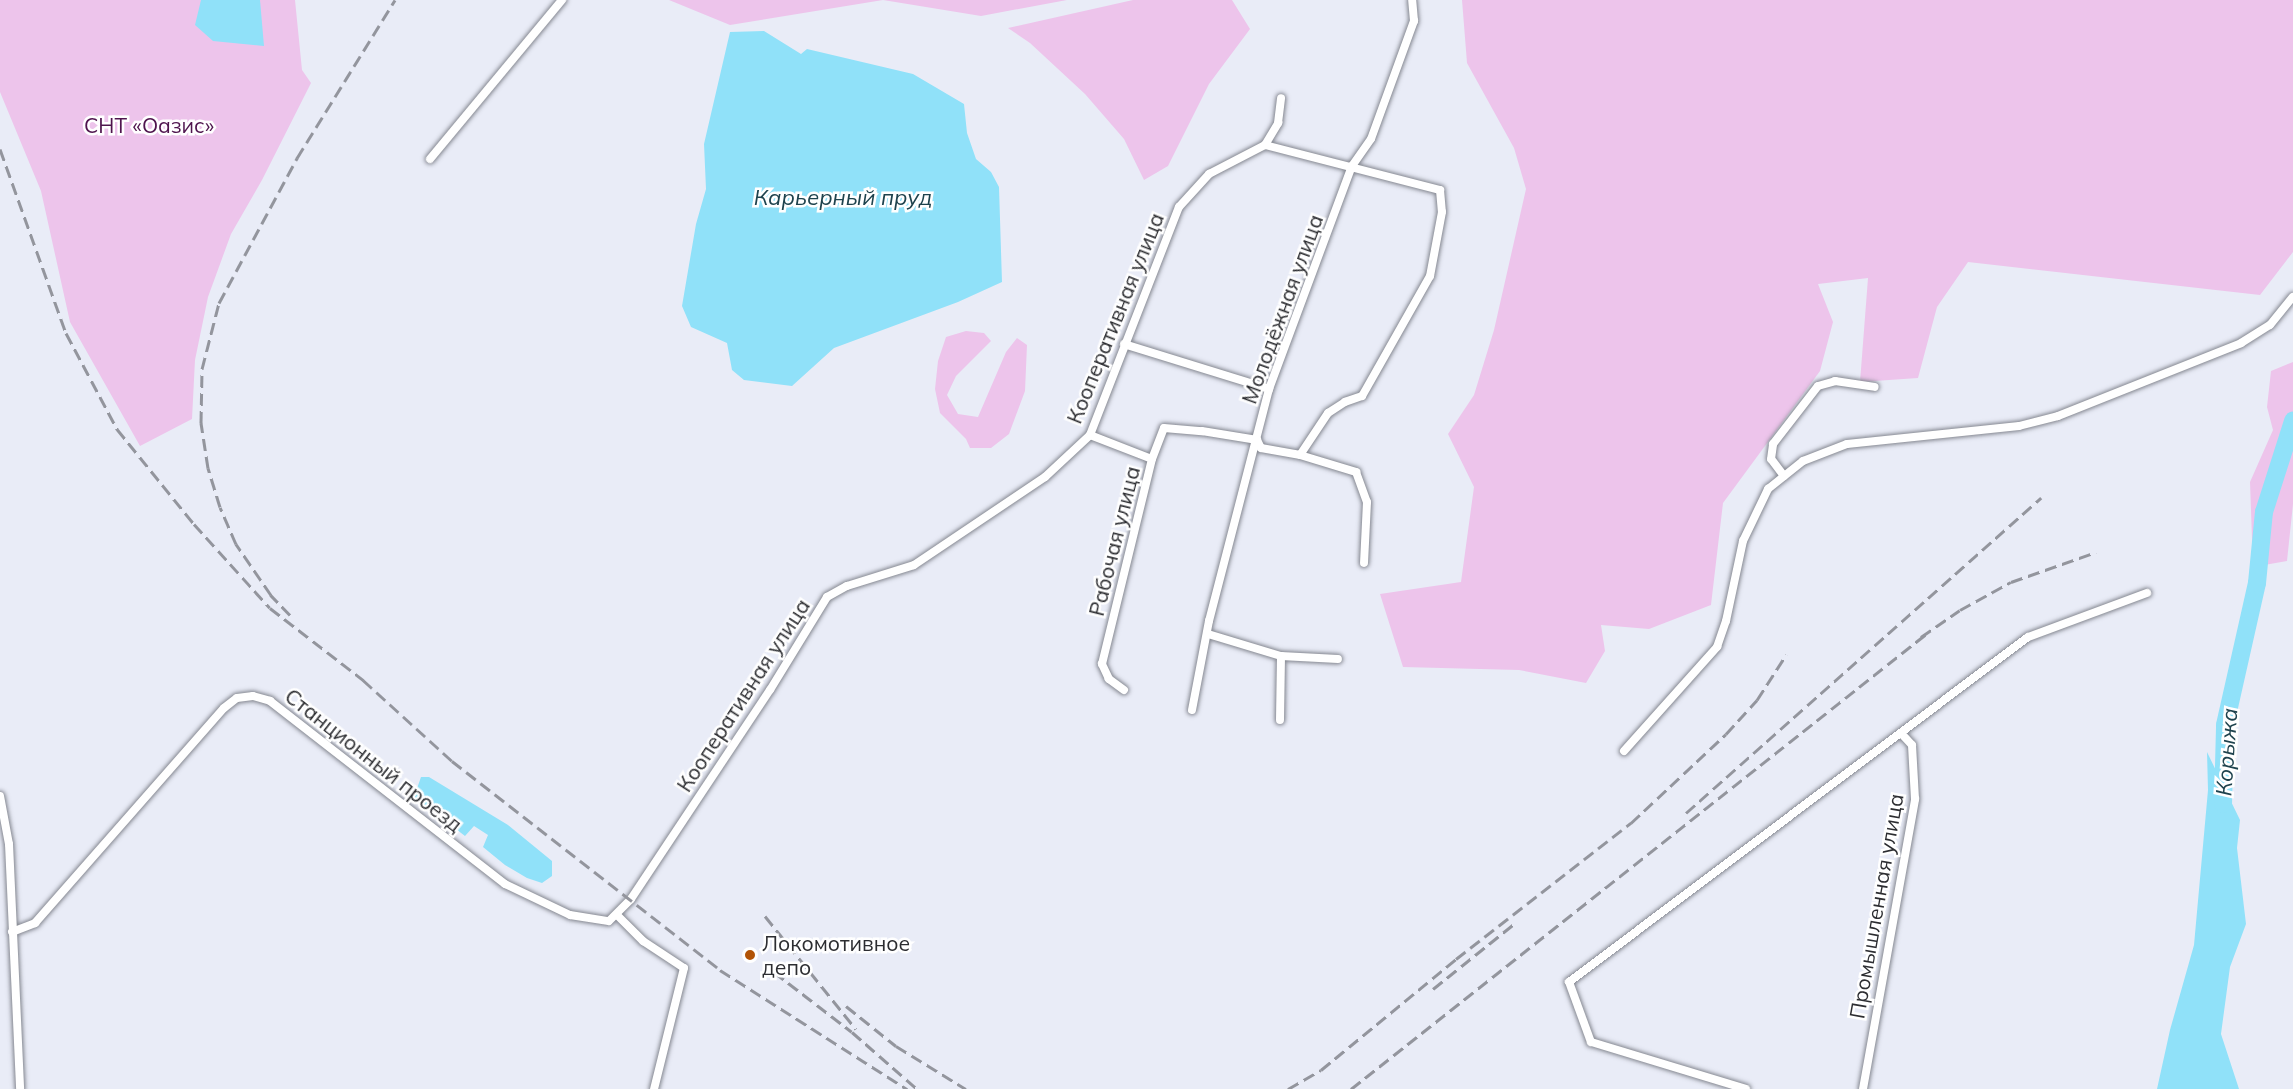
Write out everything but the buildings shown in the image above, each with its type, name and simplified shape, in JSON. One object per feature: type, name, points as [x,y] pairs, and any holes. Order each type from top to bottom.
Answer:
[{"type":"street","points":[[430,159],[562,0]]},
{"type":"street","name":"Молодёжная улица","points":[[1192,710],[1209,621],[1269,389],[1352,166],[1371,139],[1414,21],[1412,0]]},
{"type":"street","points":[[1281,98],[1278,123],[1265,145],[1440,190],[1442,212],[1430,276],[1362,396],[1345,402],[1328,413],[1300,455]]},
{"type":"street","name":"Кооперативная улица","points":[[617,915],[631,899],[770,690],[826,597],[847,586],[914,565],[1044,477],[1090,435],[1179,207],[1209,174],[1265,145]]},
{"type":"street","points":[[1624,751],[1717,647],[1726,621],[1743,542],[1768,489],[1803,461],[1847,444],[2019,426],[2058,416],[2241,343],[2270,325],[2293,297]]},
{"type":"street","points":[[1125,344],[1269,389]]},
{"type":"street","points":[[1784,476],[1771,459],[1773,444],[1818,386],[1835,381],[1875,387]]},
{"type":"street","name":"Рабочая улица","points":[[1124,690],[1109,679],[1102,664],[1152,459],[1164,428],[1202,431],[1257,440]]},
{"type":"street","points":[[1090,435],[1152,459]]},
{"type":"street","points":[[1257,440],[1261,448],[1300,455],[1356,472],[1367,502],[1364,563]]},
{"type":"street","points":[[1746,1089],[1591,1042],[1569,982],[2028,637],[2147,593]]},
{"type":"street","points":[[1208,634],[1281,656],[1338,659]]},
{"type":"street","points":[[1281,656],[1281,720]]},
{"type":"street","name":"Станционный проезд","points":[[12,932],[35,923],[224,708],[237,698],[253,696],[270,701],[505,884],[570,915],[603,921],[609,921],[617,915]]},
{"type":"street","name":"Промышленная улица","points":[[1863,1089],[1914,799],[1912,745],[1901,733]]},
{"type":"street","points":[[0,796],[9,844],[20,1089]]},
{"type":"street","points":[[617,915],[643,941],[684,968],[654,1089]]},
{"type":"green space","name":"СНТ «Оазис»","points":[[0,0],[295,0],[302,70],[311,83],[262,180],[231,234],[208,297],[195,360],[192,419],[140,446],[70,322],[41,191],[0,92]]},
{"type":"green space","points":[[669,0],[883,0],[730,25]]},
{"type":"green space","points":[[883,0],[1067,0],[981,16]]},
{"type":"green space","points":[[1133,0],[1232,0],[1250,29],[1209,84],[1168,166],[1144,180],[1124,139],[1085,94],[1030,43],[1008,28]]},
{"type":"green space","points":[[1462,0],[2293,0],[2293,252],[2260,295],[1968,262],[1937,307],[1918,378],[1860,382],[1868,278],[1818,284],[1833,322],[1820,371],[1723,503],[1711,605],[1649,629],[1601,625],[1605,651],[1586,683],[1519,670],[1403,667],[1380,594],[1461,582],[1474,487],[1448,434],[1474,395],[1494,330],[1526,189],[1514,148],[1467,63]]},
{"type":"green space","points":[[966,331],[984,333],[991,341],[956,376],[947,395],[958,414],[978,417],[1006,352],[1017,338],[1027,345],[1025,391],[1009,434],[991,448],[970,448],[966,439],[940,413],[935,389],[938,361],[946,337]]},
{"type":"green space","points":[[2293,362],[2293,504],[2287,561],[2253,567],[2250,482],[2273,430],[2267,407],[2271,371]]},
{"type":"water","points":[[201,0],[260,0],[264,46],[213,41],[195,25]]},
{"type":"water","name":"Карьерный пруд","points":[[764,31],[801,54],[807,49],[913,74],[964,104],[967,133],[976,159],[991,172],[999,187],[1002,282],[958,302],[834,348],[792,386],[744,380],[732,370],[727,343],[691,327],[682,306],[696,224],[706,189],[704,144],[730,32]]},
{"type":"water","points":[[2207,752],[2240,820],[2237,848],[2246,924],[2230,967],[2221,1034],[2239,1089],[2157,1089],[2170,1030],[2194,945],[2208,790]]},
{"type":"water","points":[[421,777],[429,777],[508,825],[552,861],[552,876],[542,883],[527,878],[505,865],[483,847],[488,835],[474,826],[465,836],[414,797]]},
{"type":"waterway","name":"Корыжа","points":[[2223,804],[2225,725],[2257,583],[2264,512],[2293,421]]},
{"type":"railway","points":[[290,615],[271,595],[236,544],[220,507],[208,468],[201,423],[202,369],[219,303],[297,158],[395,0]]},
{"type":"railway","points":[[0,149],[66,333],[117,429],[194,524],[270,608],[363,680],[452,761],[720,970],[907,1089]]},
{"type":"railway","points":[[1686,813],[2041,498]]},
{"type":"railway","points":[[1921,637],[1960,610],[2011,582],[2096,552]]},
{"type":"railway","points":[[1351,1089],[1926,634]]},
{"type":"railway","points":[[1288,1089],[1321,1070],[1456,959],[1631,823],[1726,734],[1757,700],[1786,655]]},
{"type":"railway","points":[[765,916],[856,1029]]},
{"type":"railway","points":[[1433,989],[1515,923]]},
{"type":"railway","points":[[774,972],[852,1032],[917,1089]]},
{"type":"railway","points":[[846,1006],[896,1046],[966,1089]]},
{"type":"place","name":"Локомотивное депо","points":[[750,955]]}]
